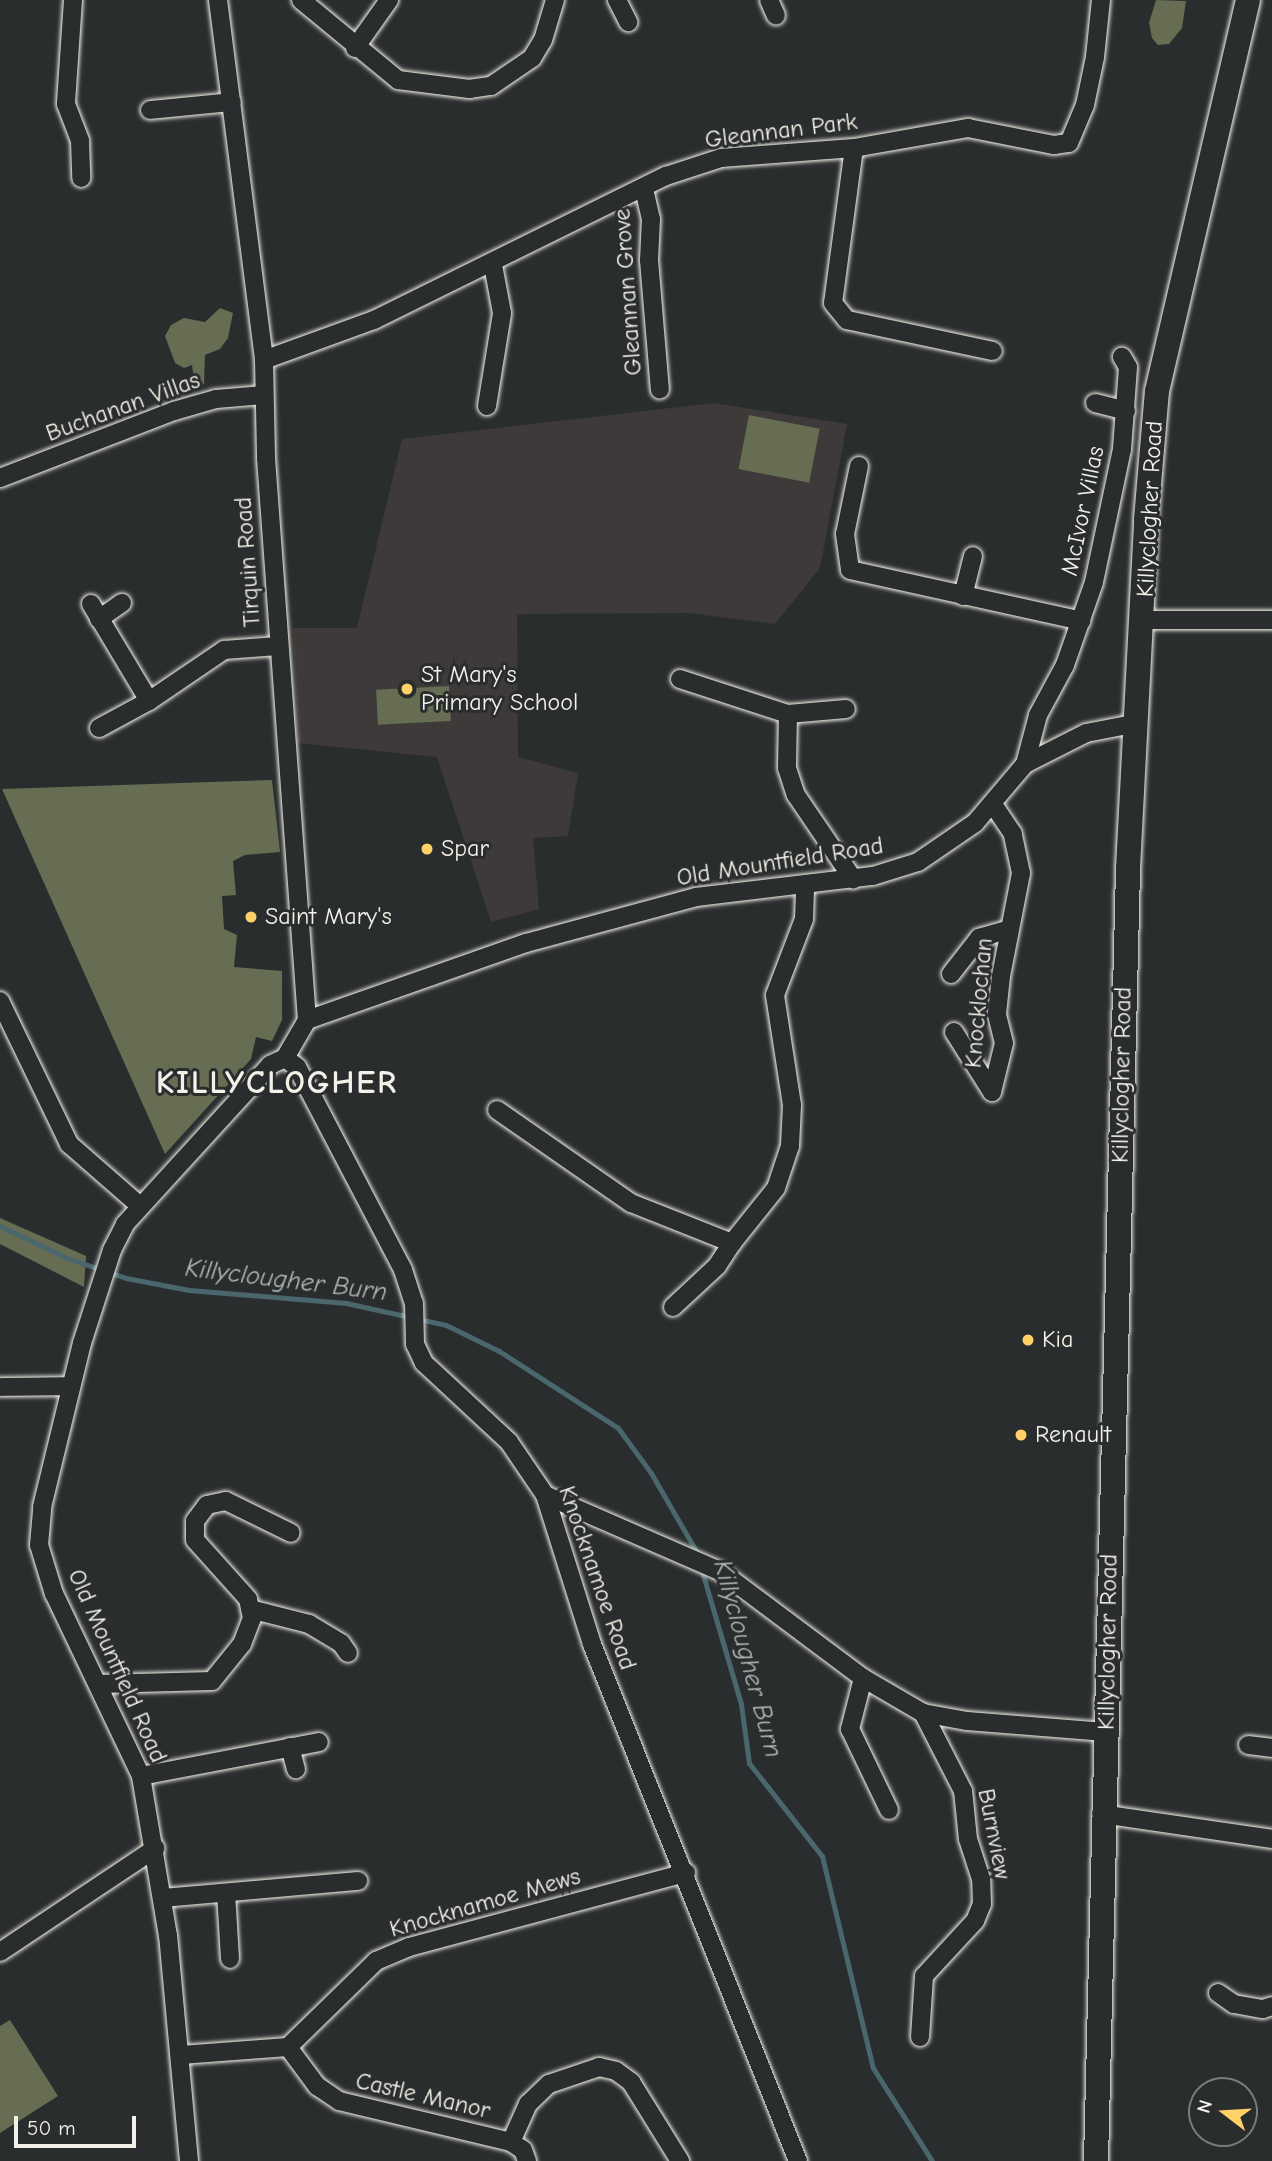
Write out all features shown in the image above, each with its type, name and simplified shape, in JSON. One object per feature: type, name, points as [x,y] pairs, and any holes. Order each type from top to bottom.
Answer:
[{"type":"highway","name":"Killyclogher Road","points":[[1096,2161],[1101,1814],[1106,1732],[1128,868],[1138,723],[1146,519],[1157,391],[1248,0]]},
{"type":"street","points":[[73,0],[66,104],[80,141],[81,178]]},
{"type":"street","name":"Tirquin Road","points":[[218,0],[264,360],[278,646],[307,1020]]},
{"type":"street","points":[[301,0],[355,48],[398,80],[446,89],[491,86],[532,58],[544,40],[555,0]]},
{"type":"street","points":[[355,48],[389,0]]},
{"type":"street","points":[[617,0],[628,22]]},
{"type":"street","name":"Gleannan Park","points":[[264,360],[374,320],[493,265],[666,176],[721,158],[854,148],[968,128],[1054,145],[1069,143],[1085,104],[1095,57],[1101,0]]},
{"type":"street","points":[[150,110],[232,102]]},
{"type":"street","points":[[854,148],[833,303],[847,320],[993,351]]},
{"type":"street","name":"Gleannan Grove","points":[[644,189],[650,219],[649,260],[660,390]]},
{"type":"street","points":[[488,406],[502,313],[493,265]]},
{"type":"street","name":"McIvor Villas","points":[[1025,764],[1038,716],[1081,621],[1108,515],[1126,411],[1128,367],[1122,357]]},
{"type":"street","name":"Buchanan Villas","points":[[0,478],[174,411],[216,399],[264,396]]},
{"type":"street","points":[[1095,403],[1126,411]]},
{"type":"street","points":[[859,466],[845,534],[850,570],[1081,621]]},
{"type":"street","points":[[963,596],[973,556]]},
{"type":"street","points":[[122,603],[95,611],[149,701]]},
{"type":"street","points":[[1143,621],[1272,620]]},
{"type":"street","points":[[99,728],[149,701],[225,650],[278,646]]},
{"type":"street","points":[[680,679],[788,714],[846,709]]},
{"type":"street","points":[[788,714],[787,768],[796,795],[853,879]]},
{"type":"street","points":[[1025,764],[1086,733],[1138,723]]},
{"type":"street","name":"Old Mountfield Road","points":[[307,1020],[526,943],[696,897],[853,879],[918,862],[958,838],[1025,764]]},
{"type":"street","name":"Knocklochan","points":[[954,1032],[992,1093],[1004,1043],[997,1014],[1021,873],[1013,834],[992,803]]},
{"type":"street","points":[[673,1307],[717,1266],[776,1188],[790,1146],[792,1105],[775,995],[804,919],[805,884]]},
{"type":"street","name":"Knocklochan","points":[[951,974],[979,938],[1010,929]]},
{"type":"street","points":[[0,1001],[69,1144],[139,1206]]},
{"type":"street","points":[[285,1058],[307,1020]]},
{"type":"street","name":"Old Mountfield Road","points":[[188,2161],[181,2055],[163,1898],[141,1776],[54,1594],[40,1545],[47,1478],[71,1386],[108,1260],[125,1224],[270,1065],[285,1058]]},
{"type":"street","name":"Knocknamoe Road","points":[[285,1058],[297,1067],[403,1270],[414,1303],[414,1327],[424,1363],[509,1442],[545,1494],[592,1644],[687,1873],[798,2161]]},
{"type":"street","points":[[497,1110],[631,1203],[732,1243]]},
{"type":"street","points":[[0,1387],[71,1386]]},
{"type":"street","points":[[545,1494],[712,1568],[817,1640],[863,1678],[923,1713],[967,1721],[1106,1732]]},
{"type":"street","points":[[99,1684],[212,1681],[242,1644],[252,1618],[248,1599],[195,1539],[195,1521],[207,1504],[226,1501],[290,1534]]},
{"type":"street","points":[[250,1609],[309,1624],[348,1653]]},
{"type":"street","points":[[863,1678],[850,1729],[889,1810]]},
{"type":"street","name":"Burnview","points":[[920,2037],[924,1976],[975,1921],[982,1904],[981,1879],[968,1839],[963,1791],[923,1713]]},
{"type":"street","points":[[141,1776],[319,1742]]},
{"type":"street","points":[[1248,1745],[1272,1748]]},
{"type":"street","points":[[290,1747],[296,1769]]},
{"type":"street","points":[[1101,1814],[1272,1839]]},
{"type":"street","points":[[0,1952],[156,1848]]},
{"type":"street","name":"Knocknamoe Mews","points":[[288,2047],[376,1961],[422,1944],[687,1873]]},
{"type":"street","points":[[163,1898],[358,1881]]},
{"type":"street","points":[[226,1893],[230,1959]]},
{"type":"street","points":[[1218,1993],[1234,2004],[1263,2009],[1272,2006]]},
{"type":"street","points":[[181,2055],[288,2047]]},
{"type":"street","name":"Castle Manor","points":[[288,2047],[317,2086],[339,2101],[511,2142],[523,2150],[527,2161]]},
{"type":"street","name":"Castle Manor","points":[[511,2142],[528,2104],[549,2084],[599,2067],[616,2071],[631,2082],[680,2161]]},
{"type":"shaded area","name":"St Mary's Primary School","points":[[714,403],[847,424],[820,568],[775,624],[688,613],[517,614],[518,757],[578,773],[568,836],[533,838],[539,909],[491,922],[437,757],[298,743],[293,628],[357,628],[402,439]]},
{"type":"green space","points":[[1156,0],[1186,1],[1182,28],[1169,44],[1158,45],[1152,38],[1149,23]]},
{"type":"green space","points":[[220,308],[233,313],[228,338],[220,349],[205,355],[204,384],[195,387],[192,365],[184,368],[175,363],[165,336],[171,325],[184,318],[205,322]]},
{"type":"green space","points":[[749,415],[820,429],[809,483],[739,469]]},
{"type":"green space","points":[[449,686],[451,721],[378,725],[376,690]]},
{"type":"green space","points":[[272,780],[280,852],[245,855],[233,861],[236,895],[222,896],[224,929],[237,935],[234,967],[282,971],[282,1020],[272,1041],[256,1037],[251,1059],[165,1154],[2,789]]},
{"type":"green space","points":[[0,1218],[86,1256],[84,1287],[0,1244]]},
{"type":"green space","points":[[10,2020],[58,2096],[0,2133],[0,2026]]},
{"type":"waterway","name":"Killyclougher Burn","points":[[0,1226],[67,1258],[126,1278],[189,1290],[346,1303],[446,1325],[499,1351],[618,1428],[651,1473],[700,1558]]},
{"type":"waterway","name":"Killyclougher Burn","points":[[701,1568],[741,1704],[749,1763],[822,1856],[873,2068],[932,2161]]},
{"type":"place","name":"St Mary's Primary School","points":[[407,689]]},
{"type":"place","name":"Spar","points":[[427,849]]},
{"type":"place","name":"Saint Mary's","points":[[251,917]]},
{"type":"place","name":"Kia","points":[[1028,1340]]},
{"type":"place","name":"Renault","points":[[1021,1435]]},
{"type":"district","name":"KILLYCLOGHER","points":[[277,1083]]}]
